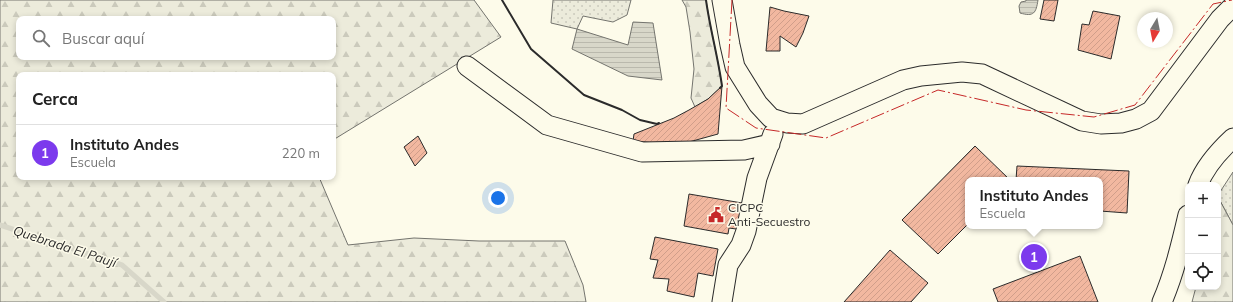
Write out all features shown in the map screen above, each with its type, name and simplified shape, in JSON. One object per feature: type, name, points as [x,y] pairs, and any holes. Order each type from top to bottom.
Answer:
[{"type":"street","points":[[722,0],[735,67],[758,104],[771,118],[794,125],[803,124],[903,80],[921,76],[962,72],[982,74],[1082,121],[1101,124],[1121,123],[1136,119],[1151,111],[1220,19],[1233,6]]},
{"type":"street","points":[[467,66],[547,125],[642,152],[744,150],[770,144]]},
{"type":"street","points":[[722,302],[728,265],[740,245],[746,231],[757,178],[778,121]]},
{"type":"street","points":[[1199,182],[1202,174],[1212,160],[1233,138]]},
{"type":"street","points":[[1162,302],[1168,288],[1187,218]]},
{"type":"green space","points":[[0,0],[474,0],[501,37],[336,138],[336,72],[16,72],[16,180],[320,180],[348,245],[414,238],[479,241],[565,241],[583,285],[586,302],[0,302]]},
{"type":"green space","points":[[553,0],[631,0],[627,15],[613,22],[583,16],[577,29],[551,23]]},
{"type":"green space","points":[[682,0],[706,0],[722,86],[708,99],[695,107],[691,98],[694,69],[690,32],[686,7]]},
{"type":"green space","points":[[1233,172],[1233,225],[1221,203],[1221,190]]},
{"type":"green space","points":[[1221,203],[1233,225],[1233,302],[1192,302],[1195,290],[1221,290]]},
{"type":"shaded area","points":[[1026,0],[1038,0],[1034,13],[1020,13],[1019,6],[1021,2]]},
{"type":"shaded area","points":[[633,22],[653,23],[662,80],[628,76],[572,49],[577,29],[628,45]]},
{"type":"building","points":[[1044,0],[1058,0],[1054,21],[1040,19]]},
{"type":"building","points":[[770,7],[809,16],[796,47],[780,36],[780,51],[766,51]]},
{"type":"building","points":[[1093,11],[1120,16],[1111,59],[1078,50],[1082,24],[1089,25]]},
{"type":"building","points":[[722,86],[718,134],[678,145],[633,141],[634,134],[674,118],[689,110],[708,99]]},
{"type":"building","points":[[418,136],[427,153],[415,166],[404,147]]},
{"type":"building","points":[[975,146],[1007,177],[965,177],[965,227],[938,254],[902,220]]},
{"type":"building","points":[[1017,166],[1129,171],[1127,213],[1103,211],[1103,177],[1016,177]]},
{"type":"building","name":"CICPC Anti-Secuestro","points":[[689,194],[748,204],[743,230],[729,228],[728,234],[684,226]]},
{"type":"building","points":[[655,237],[718,249],[713,276],[698,273],[694,297],[667,291],[669,279],[653,278],[658,260],[650,259]]},
{"type":"building","points":[[890,250],[928,283],[911,302],[844,302]]},
{"type":"building","points":[[1080,256],[1098,302],[998,302],[993,289]]},
{"type":"waterway","name":"Quebrada El Paují","points":[[0,225],[122,265],[164,302]]},
{"type":"wall","points":[[502,0],[531,49],[584,95],[622,110],[640,120],[657,124],[659,123]]},
{"type":"wall","points":[[706,0],[722,86],[720,88]]},
{"type":"power","points":[[732,0],[726,108],[756,128],[826,138],[938,90],[1026,110],[1094,117],[1135,105],[1213,4],[1232,0]]},
{"type":"place","name":"CICPC Anti-Secuestro","points":[[716,215]]},
{"type":"place","name":"Instituto Andes","points":[[1034,257]]}]
